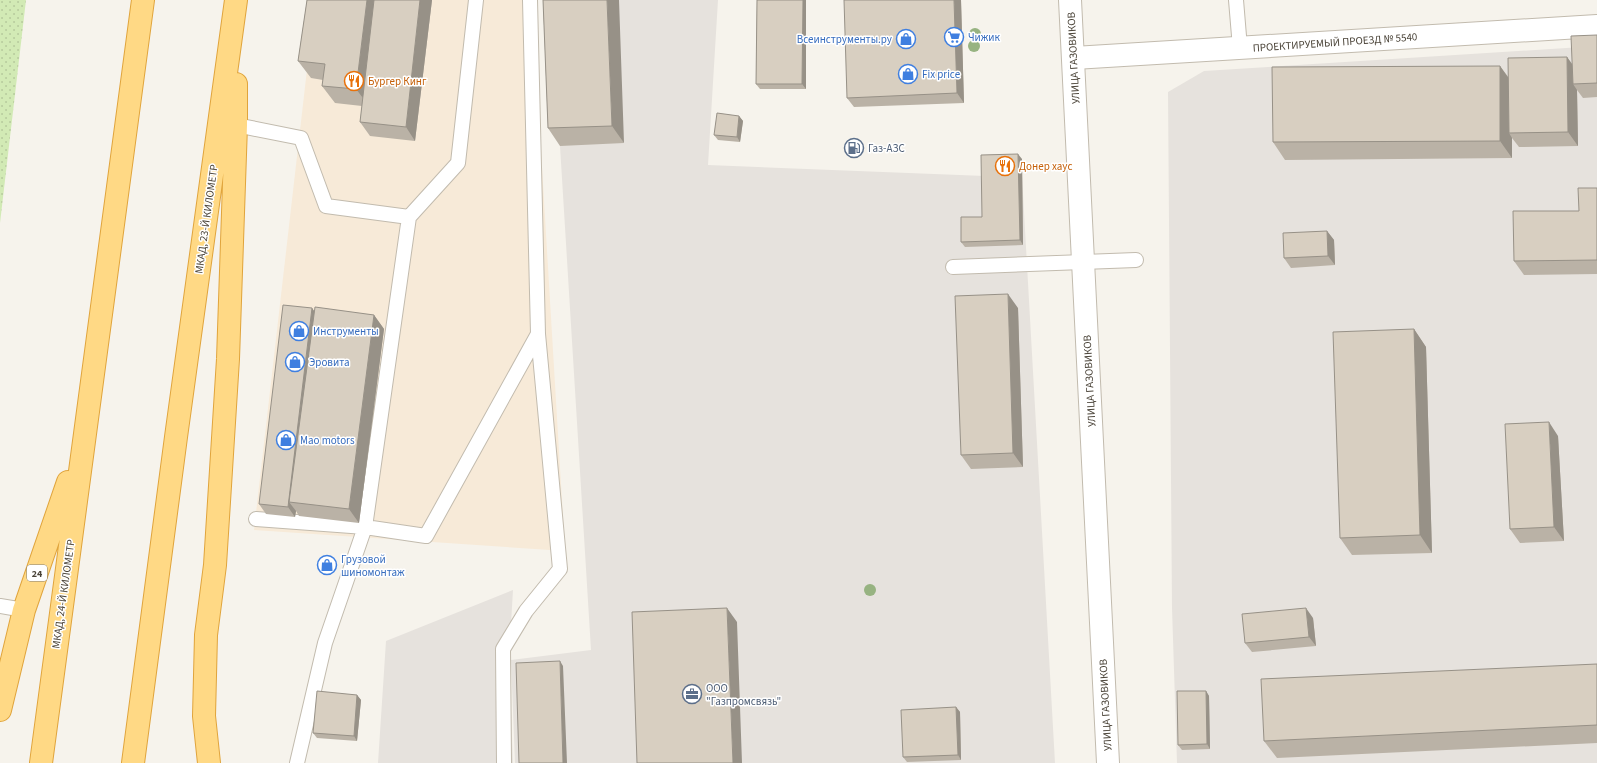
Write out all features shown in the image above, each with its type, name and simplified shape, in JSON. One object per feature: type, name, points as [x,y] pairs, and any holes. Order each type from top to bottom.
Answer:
[{"type":"highway","points":[[84,431],[143,0]]},
{"type":"highway","points":[[209,763],[204,716],[206,635],[215,565],[228,359],[236,125],[236,2]]},
{"type":"highway","name":"МКАД, 23-Й КИЛОМЕТР","points":[[133,763],[236,2]]},
{"type":"highway","name":"24","points":[[0,710],[24,610],[84,431]]},
{"type":"highway","name":"МКАД, 24-Й КИЛОМЕТР","points":[[41,763],[84,431]]},
{"type":"street","name":"УЛИЦА ГАЗОВИКОВ","points":[[1070,0],[1108,763]]},
{"type":"street","name":"ПРОЕКТИРУЕМЫЙ ПРОЕЗД № 5540","points":[[1074,58],[1597,26]]},
{"type":"lane","points":[[297,763],[325,643],[365,527],[409,217],[458,163],[476,0]]},
{"type":"lane","points":[[504,763],[504,649],[526,611],[560,568],[538,334],[530,0]]},
{"type":"lane","points":[[1236,0],[1240,48]]},
{"type":"lane","points":[[236,125],[301,138],[326,206],[409,217]]},
{"type":"lane","points":[[953,267],[1136,260]]},
{"type":"lane","points":[[256,519],[365,527],[426,536],[538,334]]},
{"type":"lane","points":[[0,606],[24,610]]},
{"type":"shaded area","points":[[315,0],[532,0],[565,551],[254,530]]},
{"type":"shaded area","points":[[555,0],[718,0],[708,165],[985,176],[1022,176],[1055,763],[515,763],[511,660],[591,650],[560,146]]},
{"type":"shaded area","points":[[1597,46],[1597,763],[1177,763],[1172,608],[1168,92],[1204,71]]},
{"type":"shaded area","points":[[513,590],[509,657],[513,763],[378,763],[386,641]]},
{"type":"green space","points":[[0,0],[26,0],[0,223]]},
{"type":"building","points":[[307,0],[367,0],[356,89],[322,86],[325,64],[298,61]]},
{"type":"building","points":[[374,0],[420,0],[406,127],[360,122]]},
{"type":"building","points":[[543,0],[607,0],[612,126],[548,128]]},
{"type":"building","points":[[757,0],[803,0],[802,84],[756,84]]},
{"type":"building","points":[[844,0],[954,0],[957,93],[847,98]]},
{"type":"building","points":[[1597,35],[1597,83],[1573,84],[1571,36]]},
{"type":"building","points":[[1567,57],[1568,132],[1509,133],[1508,58]]},
{"type":"building","points":[[1500,66],[1500,141],[1273,142],[1272,67]]},
{"type":"building","points":[[717,113],[739,116],[737,137],[714,135]]},
{"type":"building","points":[[1018,154],[1020,240],[961,242],[961,217],[982,217],[981,155]]},
{"type":"building","points":[[1578,188],[1597,188],[1597,260],[1514,261],[1513,211],[1579,211]]},
{"type":"building","points":[[1327,231],[1328,256],[1284,258],[1283,233]]},
{"type":"building","points":[[1008,294],[1013,453],[961,455],[955,296]]},
{"type":"building","points":[[283,305],[312,308],[288,507],[259,504]]},
{"type":"building","points":[[315,307],[374,315],[349,509],[289,502]]},
{"type":"building","points":[[1414,329],[1420,535],[1340,538],[1333,332]]},
{"type":"building","points":[[1549,422],[1554,527],[1510,529],[1505,424]]},
{"type":"building","name":"ООО \"Газпромсвязь\"","points":[[727,608],[733,763],[637,763],[632,612]]},
{"type":"building","points":[[1306,608],[1309,637],[1245,643],[1242,614]]},
{"type":"building","points":[[560,661],[563,763],[519,763],[516,663]]},
{"type":"building","points":[[1597,664],[1597,725],[1264,741],[1261,679]]},
{"type":"building","points":[[317,691],[357,695],[354,736],[313,733]]},
{"type":"building","points":[[1177,691],[1206,691],[1207,744],[1178,745]]},
{"type":"building","points":[[956,707],[958,755],[903,757],[901,710]]},
{"type":"place","name":"Чижик","points":[[954,37]]},
{"type":"place","name":"Всеинструменты.ру","points":[[906,39]]},
{"type":"place","name":"Fix price","points":[[908,74]]},
{"type":"place","name":"Бургер Кинг","points":[[354,81]]},
{"type":"place","name":"Газ-АЗС","points":[[854,148]]},
{"type":"place","name":"Донер хаус","points":[[1005,166]]},
{"type":"place","name":"Инструменты","points":[[299,331]]},
{"type":"place","name":"Эровита","points":[[295,362]]},
{"type":"place","name":"Mao motors","points":[[286,440]]},
{"type":"place","name":"Грузовой шиномонтаж","points":[[327,565]]},
{"type":"place","name":"ООО \"Газпромсвязь\"","points":[[692,694]]}]
